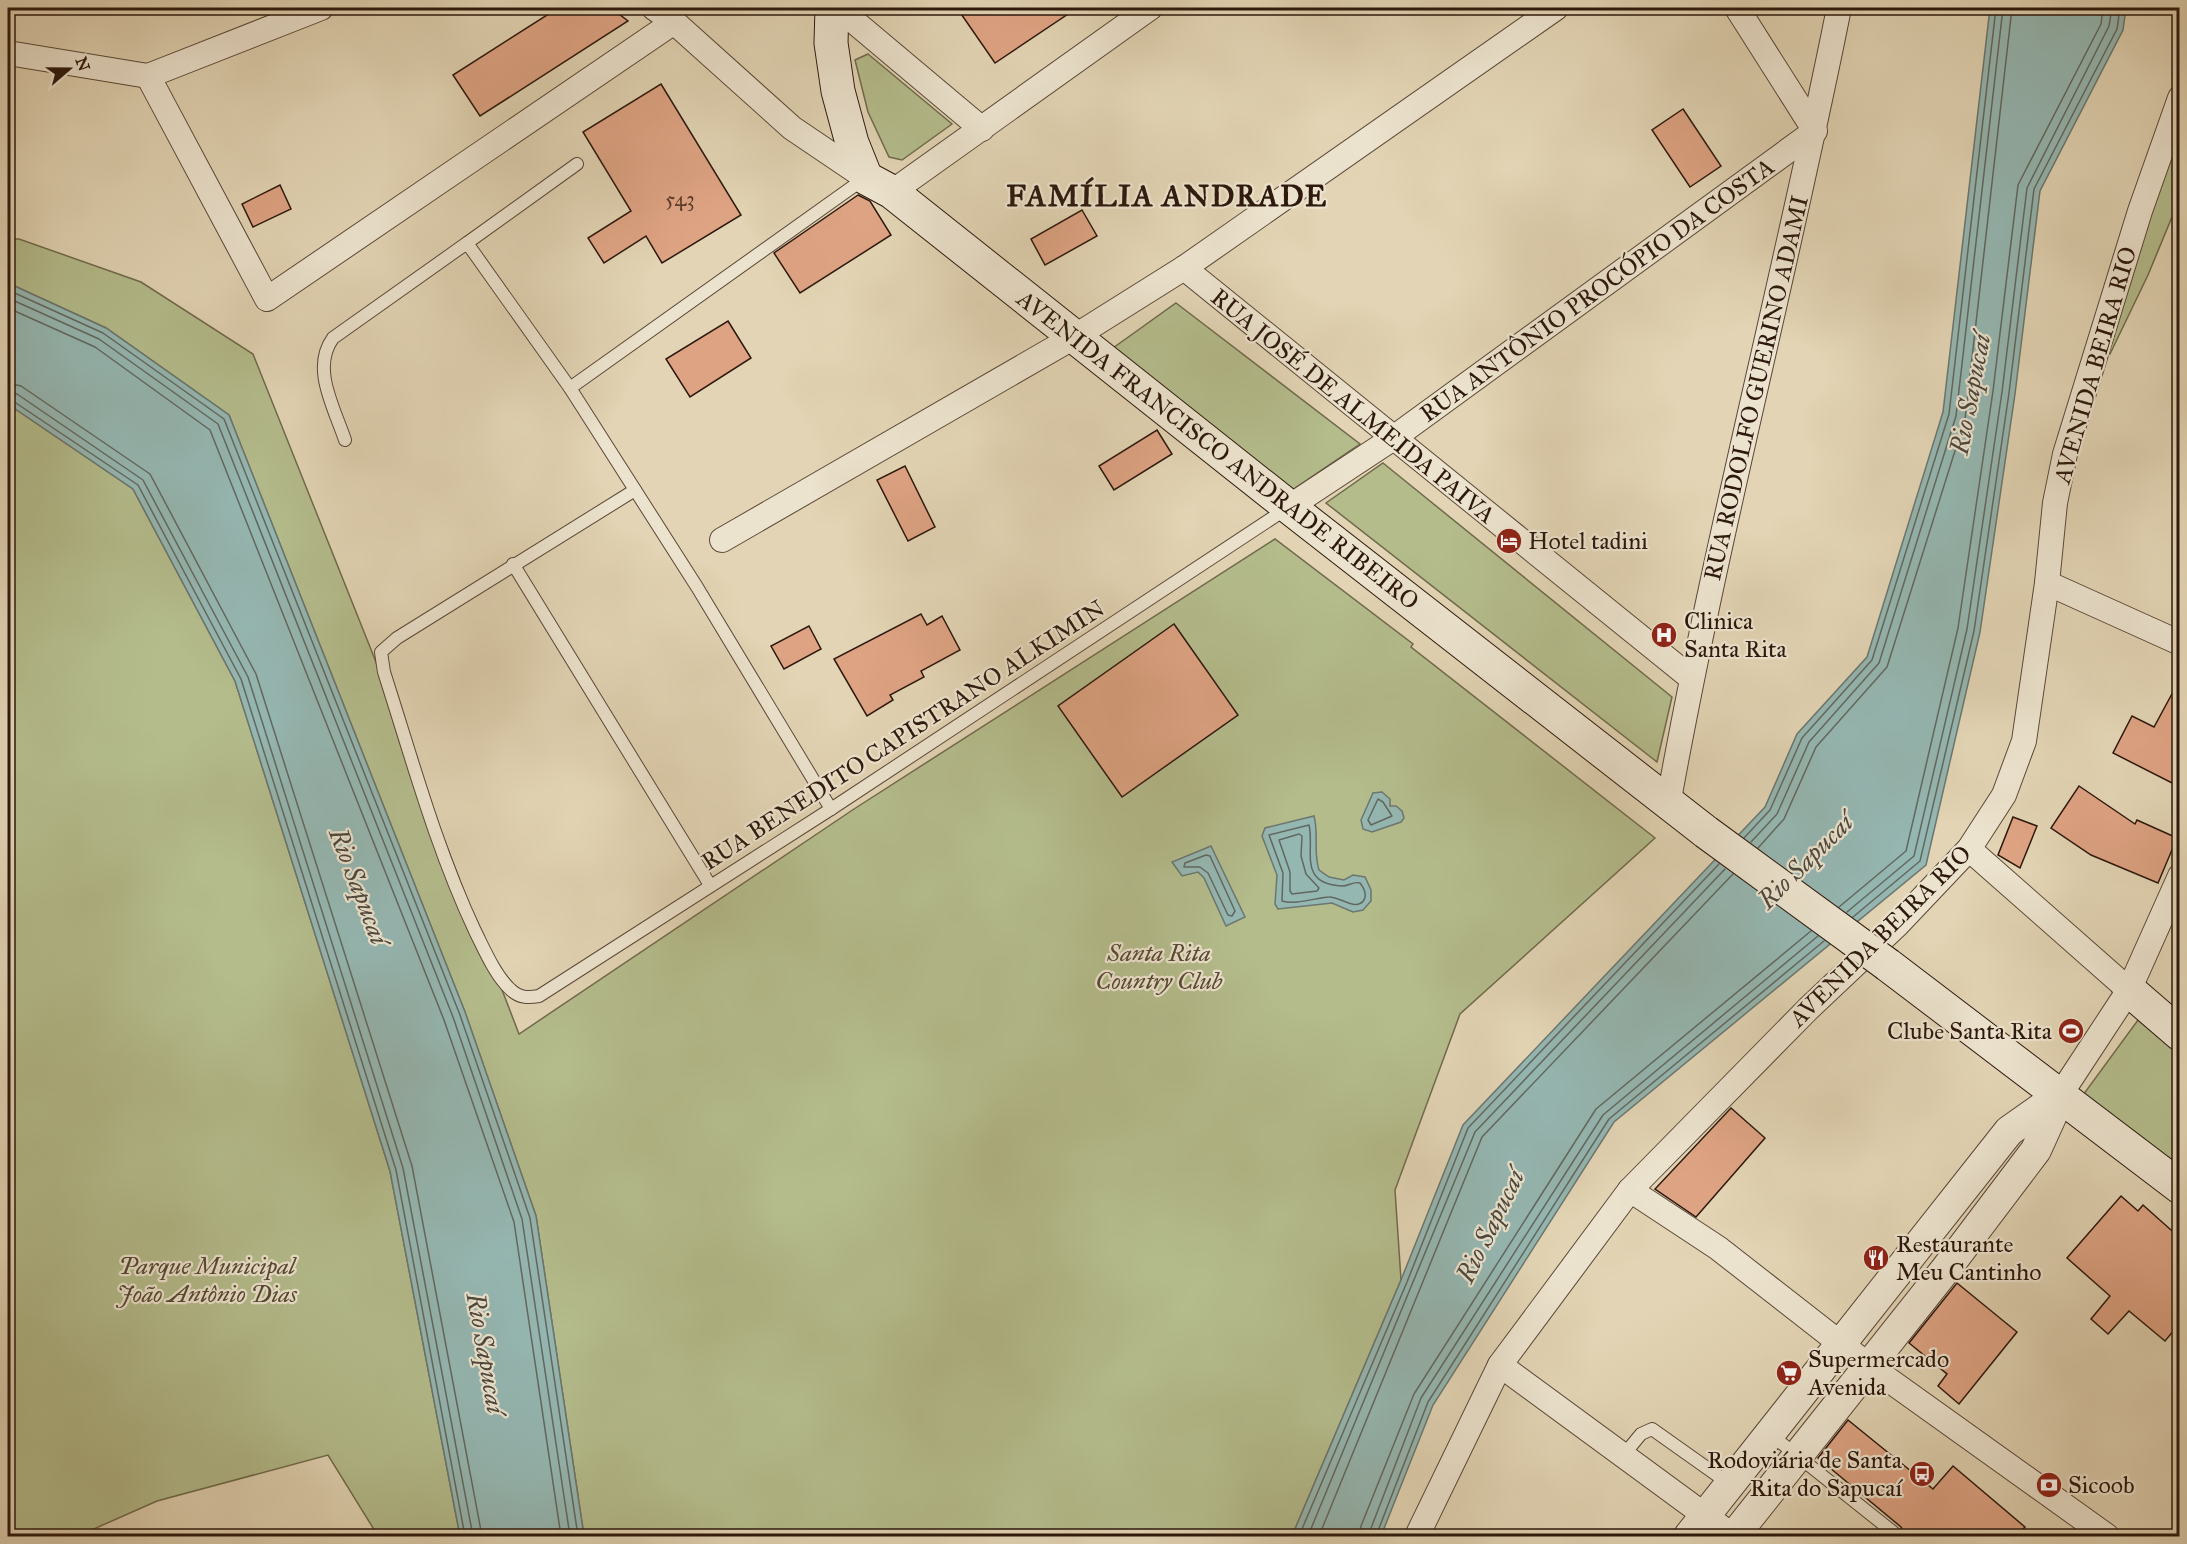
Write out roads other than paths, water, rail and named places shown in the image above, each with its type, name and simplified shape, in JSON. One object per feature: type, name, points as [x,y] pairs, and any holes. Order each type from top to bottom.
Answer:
[{"type":"main road","name":"AVENIDA FRANCISCO ANDRADE RIBEIRO","points":[[832,8],[831,43],[838,92],[852,143],[879,184],[1668,805],[1888,965],[2180,1187]]},
{"type":"main road","points":[[2129,990],[2180,1034]]},
{"type":"street","points":[[8,53],[147,76],[321,8]]},
{"type":"street","points":[[654,8],[674,22],[792,128],[879,184],[982,129],[1150,8]]},
{"type":"street","points":[[838,8],[982,129]]},
{"type":"street","points":[[722,540],[1074,337],[1184,268],[1556,8]]},
{"type":"street","points":[[1737,8],[1815,131]]},
{"type":"street","name":"RUA RODOLFO GUERINO ADAMI","points":[[1668,805],[1691,678],[1815,131],[1839,8]]},
{"type":"street","points":[[147,76],[267,299],[674,22]]},
{"type":"street","name":"AVENIDA BEIRA RIO","points":[[1417,1536],[1500,1365],[1630,1190],[1808,1009],[1897,924],[1969,849],[2004,795],[2024,741],[2047,583],[2055,503],[2065,454],[2137,222],[2180,98]]},
{"type":"street","name":"RUA ANTÔNIO PROCÓPIO DA COSTA","points":[[1289,507],[1392,439],[1815,131]]},
{"type":"street","name":"RUA JOSÉ DE ALMEIDA PAIVA","points":[[1184,268],[1392,439],[1691,678]]},
{"type":"street","points":[[2047,583],[2180,643]]},
{"type":"street","points":[[1969,849],[2129,990]]},
{"type":"street","points":[[1500,1365],[1622,1457],[1698,1525],[1733,1536],[1946,1269],[2036,1150],[2060,1095],[2129,990],[2180,876]]},
{"type":"street","points":[[1698,1525],[2009,1131],[2060,1095]]},
{"type":"street","points":[[1630,1190],[1718,1248],[1868,1365],[2107,1536]]},
{"type":"lane","points":[[345,440],[325,380],[322,363],[324,350],[333,338],[577,164]]},
{"type":"lane","points":[[570,388],[879,184]]},
{"type":"lane","points":[[467,243],[570,388],[831,809]]},
{"type":"lane","points":[[635,490],[513,564],[710,885]]},
{"type":"lane","name":"RUA BENEDITO CAPISTRANO ALKIMIN","points":[[513,564],[387,645],[381,652],[381,663],[449,870],[486,952],[509,988],[519,996],[528,998],[539,996],[831,809],[1289,507]]},
{"type":"lane","points":[[1622,1457],[1641,1434],[1652,1429],[1731,1485]]},
{"type":"lane","points":[[1770,1434],[1898,1536]]},
{"type":"water","name":"Rio Sapucaí","points":[[1990,8],[2126,8],[2123,30],[2040,191],[2015,394],[1980,632],[1926,865],[1614,1122],[1433,1405],[1381,1536],[1292,1536],[1401,1280],[1463,1125],[1765,807],[1797,734],[1867,657],[1943,412]]},
{"type":"water","name":"Rio Sapucaí","points":[[8,283],[106,328],[229,415],[465,1012],[536,1216],[584,1536],[460,1536],[390,1171],[235,681],[133,489],[8,404]]},
{"type":"water","points":[[1382,792],[1390,799],[1390,806],[1396,806],[1402,811],[1404,818],[1401,822],[1372,832],[1363,829],[1361,820],[1373,793]]},
{"type":"water","points":[[1314,816],[1319,870],[1329,877],[1344,880],[1353,875],[1365,877],[1371,890],[1371,901],[1363,910],[1353,912],[1332,903],[1278,909],[1275,904],[1277,875],[1262,836],[1265,828]]},
{"type":"water","points":[[1211,846],[1245,917],[1226,926],[1204,878],[1198,872],[1182,876],[1172,862]]},
{"type":"place","name":"Hotel tadini","points":[[1509,541]]},
{"type":"place","name":"Clinica Santa Rita","points":[[1664,635]]},
{"type":"place","name":"Clube Santa Rita","points":[[2071,1031]]},
{"type":"place","name":"Restaurante Meu Cantinho","points":[[1876,1258]]},
{"type":"place","name":"Supermercado Avenida","points":[[1789,1373]]},
{"type":"place","name":"Rodoviária de Santa Rita do Sapucaí","points":[[1922,1474]]},
{"type":"place","name":"Sicoob","points":[[2049,1485]]},
{"type":"district","name":"FAMÍLIA ANDRADE","points":[[1167,196]]},
{"type":"park label","name":"Santa Rita Country Club","points":[[1159,967]]},
{"type":"park label","name":"Parque Municipal João Antônio Dias","points":[[207,1280]]}]
